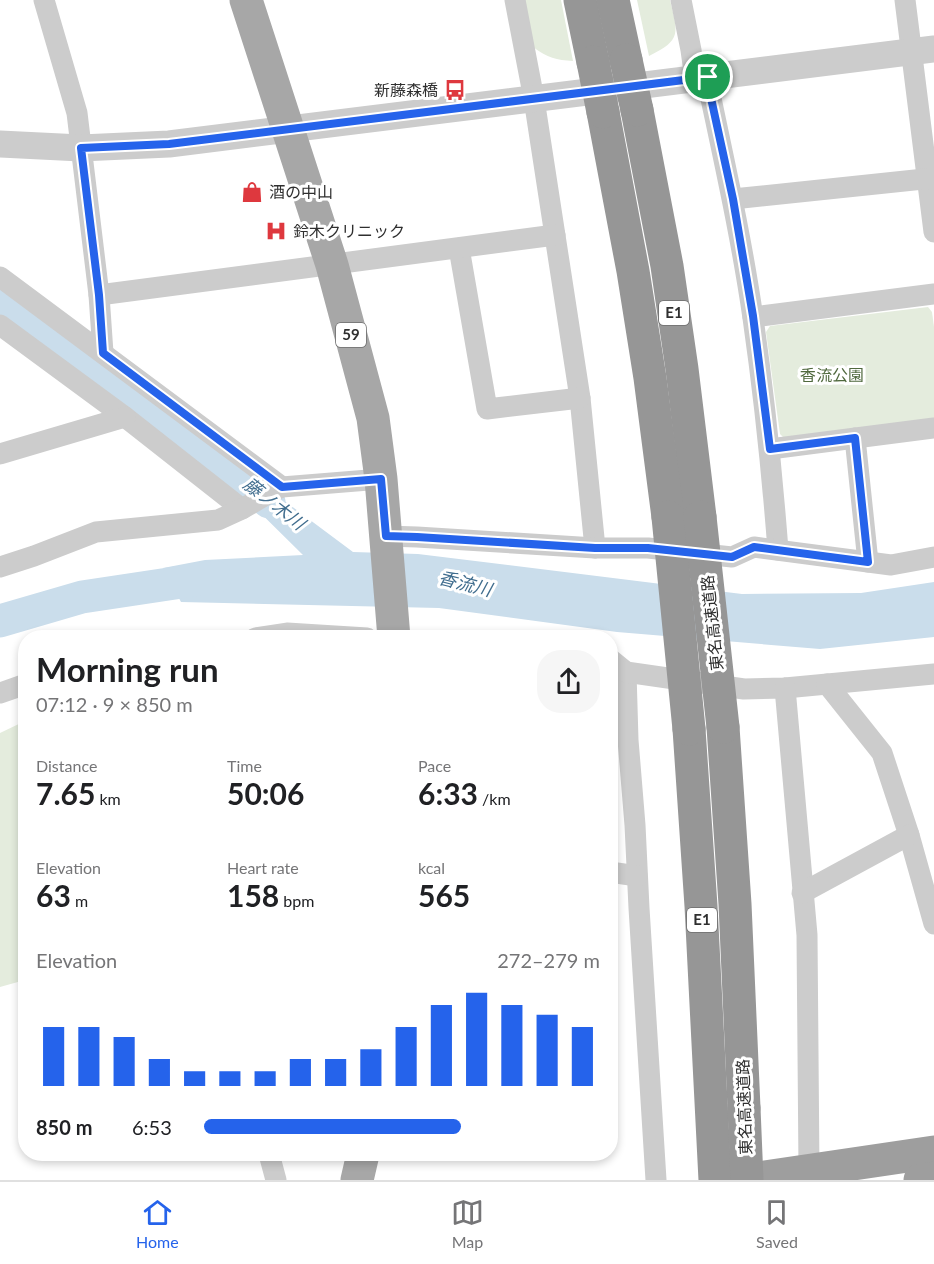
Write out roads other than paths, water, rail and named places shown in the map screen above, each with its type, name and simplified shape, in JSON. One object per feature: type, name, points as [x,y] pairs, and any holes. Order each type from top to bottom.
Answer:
[{"type":"highway","name":"東名高速道路","points":[[580,0],[637,295],[650,378],[684,517],[723,727],[735,904],[746,1180]]},
{"type":"highway","name":"東名高速道路","points":[[613,0],[667,266],[682,369],[688,729],[701,906],[715,1180]]},
{"type":"highway","points":[[746,1180],[810,1175],[934,1152]]},
{"type":"highway","points":[[920,1180],[934,1178]]},
{"type":"main road","name":"59","points":[[246,0],[332,265],[373,418],[386,541],[385,630]]},
{"type":"main road","points":[[357,1180],[361,1161]]},
{"type":"street","points":[[44,0],[77,113],[99,295],[103,353]]},
{"type":"street","points":[[515,0],[534,99],[580,398],[595,548]]},
{"type":"street","points":[[681,0],[691,50],[701,78],[709,89],[733,199],[753,316],[770,449],[778,550]]},
{"type":"street","points":[[905,0],[923,51],[934,232]]},
{"type":"street","points":[[0,144],[81,148],[169,144],[923,51]]},
{"type":"street","points":[[733,199],[931,179]]},
{"type":"street","points":[[99,295],[555,235]]},
{"type":"street","points":[[459,248],[487,409],[580,398]]},
{"type":"street","points":[[0,277],[103,353],[263,498]]},
{"type":"street","points":[[753,316],[934,294]]},
{"type":"street","points":[[0,325],[125,417],[263,498]]},
{"type":"street","points":[[0,454],[125,417]]},
{"type":"street","points":[[770,449],[934,428]]},
{"type":"street","points":[[855,438],[868,562]]},
{"type":"street","points":[[0,567],[96,532],[218,520],[263,498],[381,479]]},
{"type":"street","points":[[386,541],[417,537],[595,548],[648,548],[732,557],[754,547],[891,565],[934,557]]},
{"type":"street","points":[[656,1180],[635,825],[628,740],[618,666],[744,689],[785,688],[934,674]]},
{"type":"street","points":[[827,684],[882,753],[909,834],[934,924]]},
{"type":"street","points":[[0,693],[18,687]]},
{"type":"street","points":[[785,688],[807,935],[810,1175]]},
{"type":"street","points":[[802,893],[909,834]]},
{"type":"street","points":[[618,873],[637,876]]},
{"type":"street","points":[[271,1161],[276,1180]]},
{"type":"water","points":[[239,467],[353,552],[418,554],[742,594],[861,593],[934,582],[934,637],[820,649],[618,632],[618,630],[602,630],[439,608],[181,602],[163,568],[205,560],[303,555],[228,481]]},
{"type":"waterway","name":"藤ノ木川","points":[[0,294],[269,502]]},
{"type":"waterway","name":"香流川","points":[[0,621],[82,597],[215,577]]},
{"type":"place","name":"新藤森橋","points":[[455,90]]},
{"type":"place","name":"酒の中山","points":[[252,192]]},
{"type":"place","name":"鈴木クリニック","points":[[276,231]]},
{"type":"park label","name":"香流公園","points":[[832,375]]}]
